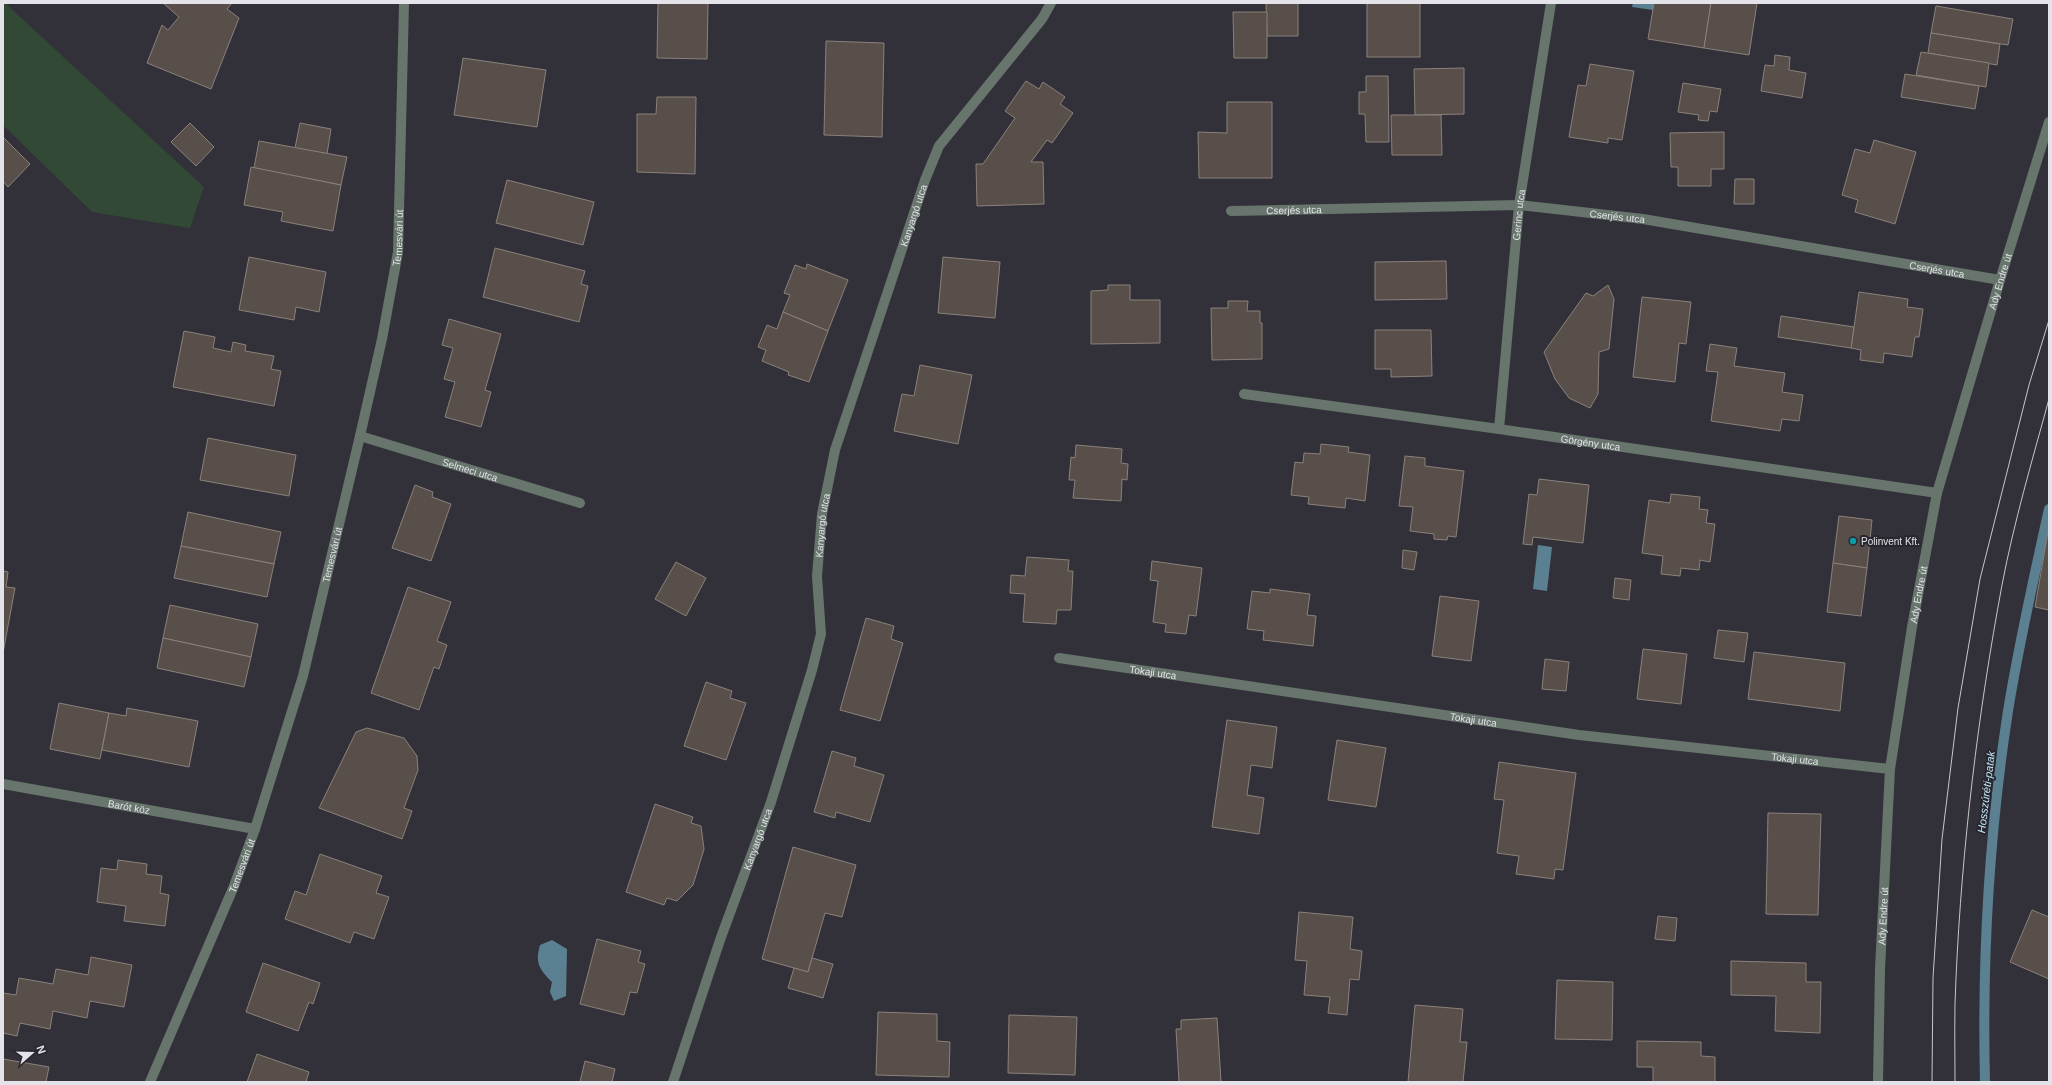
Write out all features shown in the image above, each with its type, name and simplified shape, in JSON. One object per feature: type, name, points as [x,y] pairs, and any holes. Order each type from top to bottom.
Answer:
[{"type":"street","name":"Temesvári út","points":[[150,1082],[234,886],[255,829],[304,676],[382,339],[398,252],[404,3]]},
{"type":"street","name":"Kanyargó utca","points":[[673,1082],[720,940],[770,802],[812,670],[821,634],[817,576],[822,514],[835,450],[925,180],[938,146],[1042,19],[1052,3]]},
{"type":"street","name":"Gerinc utca","points":[[1499,429],[1519,204],[1551,3]]},
{"type":"street","name":"Ady Endre út","points":[[1878,1082],[1880,969],[1890,769],[1912,628],[1937,493],[2000,280],[2049,122]]},
{"type":"street","name":"Cserjés utca","points":[[1231,211],[1519,204],[1643,219],[2000,280]]},
{"type":"street","name":"Görgény utca","points":[[1244,394],[1499,429],[1937,493]]},
{"type":"street","name":"Selmeci utca","points":[[360,436],[580,504]]},
{"type":"street","name":"Tokaji utca","points":[[1059,658],[1579,735],[1890,769]]},
{"type":"street","name":"Barót köz","points":[[3,784],[255,829]]},
{"type":"green space","points":[[3,3],[5,3],[204,187],[190,228],[92,212],[3,125]]},
{"type":"water","points":[[1633,3],[1654,3],[1653,10],[1632,7]]},
{"type":"water","points":[[1538,545],[1552,547],[1547,591],[1533,589]]},
{"type":"water","points":[[552,940],[567,949],[566,996],[554,1001],[550,992],[552,982],[541,969],[538,961],[540,945]]},
{"type":"building","points":[[163,3],[232,3],[227,9],[239,18],[211,89],[147,63],[162,25],[168,30],[179,17]]},
{"type":"building","points":[[658,3],[708,3],[707,59],[657,58]]},
{"type":"building","points":[[1266,3],[1298,3],[1298,36],[1267,36]]},
{"type":"building","points":[[1367,3],[1420,3],[1420,57],[1367,57]]},
{"type":"building","points":[[1654,3],[1711,3],[1704,48],[1648,39]]},
{"type":"building","points":[[1711,3],[1757,3],[1749,55],[1704,48]]},
{"type":"building","points":[[1936,6],[2013,19],[2008,45],[1931,33]]},
{"type":"building","points":[[1233,12],[1267,12],[1267,58],[1234,58]]},
{"type":"building","points":[[1931,33],[2000,44],[1997,65],[1928,53]]},
{"type":"building","points":[[826,41],[884,43],[882,137],[824,135]]},
{"type":"building","points":[[1921,52],[1989,63],[1986,87],[1916,75]]},
{"type":"building","points":[[1775,55],[1790,57],[1789,70],[1806,73],[1802,98],[1761,91],[1765,65],[1774,66]]},
{"type":"building","points":[[463,58],[546,70],[537,127],[454,115]]},
{"type":"building","points":[[1590,64],[1634,71],[1622,140],[1608,138],[1608,143],[1569,137],[1578,85],[1586,86]]},
{"type":"building","points":[[1464,68],[1464,114],[1415,115],[1414,69]]},
{"type":"building","points":[[1905,74],[1979,86],[1975,109],[1901,97]]},
{"type":"building","points":[[1366,76],[1388,76],[1389,142],[1366,142],[1365,114],[1359,114],[1359,92],[1366,92]]},
{"type":"building","points":[[1026,81],[1039,89],[1043,82],[1065,97],[1060,104],[1073,113],[1052,143],[1047,140],[1031,162],[1043,162],[1044,204],[977,206],[976,164],[983,164],[1015,118],[1005,111]]},
{"type":"building","points":[[1683,83],[1721,89],[1717,112],[1710,111],[1708,121],[1698,120],[1699,115],[1678,112]]},
{"type":"building","points":[[657,97],[696,97],[695,174],[637,172],[637,114],[656,114]]},
{"type":"building","points":[[1227,102],[1272,102],[1272,178],[1199,178],[1198,132],[1227,133]]},
{"type":"building","points":[[1391,115],[1441,115],[1442,155],[1392,155]]},
{"type":"building","points":[[190,123],[214,147],[196,166],[171,142]]},
{"type":"building","points":[[300,123],[331,129],[327,154],[295,148]]},
{"type":"building","points":[[1724,132],[1724,169],[1711,169],[1711,186],[1678,186],[1678,167],[1671,167],[1670,133]]},
{"type":"building","points":[[3,137],[30,164],[8,187],[3,181]]},
{"type":"building","points":[[1874,140],[1916,152],[1895,224],[1855,212],[1858,200],[1842,195],[1855,149],[1870,153]]},
{"type":"building","points":[[259,141],[347,157],[341,185],[254,168]]},
{"type":"building","points":[[251,167],[341,185],[333,231],[281,221],[283,212],[244,205]]},
{"type":"building","points":[[1735,179],[1754,179],[1754,204],[1734,204]]},
{"type":"building","points":[[507,180],[594,202],[583,245],[496,223]]},
{"type":"building","points":[[495,248],[585,271],[581,284],[588,286],[579,322],[483,297]]},
{"type":"building","points":[[249,257],[326,272],[319,312],[296,307],[294,320],[239,310]]},
{"type":"building","points":[[943,257],[1000,262],[995,318],[938,313]]},
{"type":"building","points":[[1446,261],[1447,299],[1375,300],[1375,262]]},
{"type":"building","points":[[807,264],[848,280],[828,331],[783,312],[790,295],[784,293],[795,265],[806,269]]},
{"type":"building","points":[[1108,285],[1130,285],[1130,300],[1160,300],[1160,343],[1091,344],[1091,291],[1108,290]]},
{"type":"building","points":[[1608,285],[1614,299],[1609,349],[1599,352],[1598,394],[1590,408],[1569,398],[1555,379],[1544,352],[1586,293],[1593,296]]},
{"type":"building","points":[[1859,292],[1908,299],[1907,307],[1923,309],[1919,337],[1915,337],[1912,357],[1884,353],[1883,363],[1860,360],[1861,350],[1851,348]]},
{"type":"building","points":[[1642,297],[1691,302],[1686,344],[1679,343],[1675,382],[1633,377]]},
{"type":"building","points":[[1228,301],[1248,301],[1247,311],[1260,311],[1260,323],[1262,323],[1262,359],[1212,360],[1211,308],[1228,308]]},
{"type":"building","points":[[783,312],[828,331],[809,382],[788,375],[789,372],[762,361],[766,350],[758,347],[767,325],[777,329]]},
{"type":"building","points":[[1781,316],[1854,327],[1851,348],[1778,337]]},
{"type":"building","points":[[449,319],[501,334],[485,390],[491,392],[481,427],[445,417],[455,382],[444,379],[453,348],[442,345]]},
{"type":"building","points":[[1375,330],[1431,330],[1432,376],[1391,377],[1391,369],[1375,369]]},
{"type":"building","points":[[184,331],[215,337],[213,348],[231,352],[233,342],[246,345],[245,351],[274,356],[271,369],[281,371],[274,406],[173,387]]},
{"type":"building","points":[[1710,344],[1737,348],[1734,366],[1785,373],[1782,392],[1803,395],[1799,421],[1782,419],[1780,431],[1711,421],[1718,372],[1706,371]]},
{"type":"building","points":[[920,365],[972,375],[958,444],[894,431],[902,394],[914,396]]},
{"type":"building","points":[[208,438],[296,455],[289,496],[200,480]]},
{"type":"building","points":[[1321,444],[1349,447],[1348,452],[1370,455],[1365,501],[1346,498],[1345,508],[1308,504],[1309,497],[1291,495],[1295,462],[1303,463],[1304,453],[1320,454]]},
{"type":"building","points":[[1076,445],[1122,449],[1121,463],[1128,464],[1127,480],[1122,479],[1121,501],[1073,498],[1075,480],[1069,480],[1071,457],[1075,458]]},
{"type":"building","points":[[1405,456],[1425,458],[1425,466],[1464,471],[1456,537],[1448,536],[1447,540],[1434,539],[1434,534],[1410,531],[1413,507],[1399,506]]},
{"type":"building","points":[[1539,479],[1589,485],[1583,543],[1533,537],[1532,545],[1523,544],[1529,494],[1537,495]]},
{"type":"building","points":[[415,485],[433,492],[432,497],[451,504],[431,561],[392,548]]},
{"type":"building","points":[[1671,494],[1700,497],[1699,509],[1708,510],[1706,523],[1715,524],[1710,562],[1700,560],[1699,570],[1681,568],[1680,576],[1661,574],[1663,556],[1642,553],[1649,500],[1670,503]]},
{"type":"building","points":[[188,512],[281,532],[274,564],[181,546]]},
{"type":"building","name":"Polinvent Kft.","points":[[1839,516],[1872,520],[1867,568],[1833,563]]},
{"type":"building","points":[[2049,526],[2049,610],[2035,607]]},
{"type":"building","points":[[181,546],[274,564],[267,597],[174,578]]},
{"type":"building","points":[[1403,550],[1417,552],[1414,570],[1402,568]]},
{"type":"building","points":[[1027,557],[1069,560],[1068,571],[1073,571],[1071,610],[1057,610],[1056,624],[1023,622],[1025,594],[1010,593],[1011,575],[1025,576]]},
{"type":"building","points":[[1152,561],[1202,568],[1196,616],[1189,615],[1186,634],[1165,632],[1166,624],[1153,622],[1158,581],[1150,580]]},
{"type":"building","points":[[676,562],[706,578],[686,616],[655,599]]},
{"type":"building","points":[[1833,563],[1867,568],[1861,616],[1827,612]]},
{"type":"building","points":[[3,571],[8,572],[6,587],[15,588],[3,653]]},
{"type":"building","points":[[1615,578],[1631,580],[1629,600],[1613,598]]},
{"type":"building","points":[[408,587],[451,602],[437,641],[447,645],[439,669],[434,667],[419,710],[371,693]]},
{"type":"building","points":[[1270,589],[1310,594],[1307,615],[1316,616],[1313,646],[1263,640],[1264,631],[1247,629],[1252,591],[1270,593]]},
{"type":"building","points":[[1440,596],[1479,601],[1471,661],[1432,656]]},
{"type":"building","points":[[170,605],[258,624],[251,657],[163,638]]},
{"type":"building","points":[[866,618],[894,626],[891,639],[903,643],[880,721],[840,710]]},
{"type":"building","points":[[1718,630],[1748,633],[1744,662],[1714,658]]},
{"type":"building","points":[[163,638],[251,657],[244,687],[157,668]]},
{"type":"building","points":[[1643,649],[1687,654],[1681,704],[1637,699]]},
{"type":"building","points":[[1754,652],[1845,663],[1840,711],[1748,699]]},
{"type":"building","points":[[1545,659],[1569,662],[1566,691],[1542,689]]},
{"type":"building","points":[[706,682],[732,691],[730,698],[746,703],[726,760],[684,746]]},
{"type":"building","points":[[59,703],[109,713],[100,759],[50,749]]},
{"type":"building","points":[[127,708],[198,721],[189,767],[102,750],[109,713],[126,716]]},
{"type":"building","points":[[1227,720],[1277,727],[1272,768],[1251,765],[1247,795],[1264,798],[1259,834],[1212,827]]},
{"type":"building","points":[[367,728],[404,738],[417,756],[418,770],[404,808],[412,811],[402,839],[319,808],[356,732]]},
{"type":"building","points":[[1337,740],[1386,748],[1376,807],[1328,800]]},
{"type":"building","points":[[832,751],[856,758],[854,766],[884,775],[870,822],[836,812],[835,818],[814,812]]},
{"type":"building","points":[[1499,762],[1576,773],[1563,870],[1555,869],[1554,879],[1516,874],[1519,856],[1497,853],[1504,800],[1494,799]]},
{"type":"building","points":[[655,804],[693,817],[691,823],[701,826],[704,849],[693,885],[677,901],[667,898],[664,905],[626,892]]},
{"type":"building","points":[[1768,813],[1821,814],[1818,915],[1766,914]]},
{"type":"building","points":[[793,847],[856,865],[842,917],[825,913],[808,972],[762,959]]},
{"type":"building","points":[[320,854],[382,876],[376,893],[389,897],[374,939],[354,932],[350,943],[285,919],[295,891],[306,895]]},
{"type":"building","points":[[118,860],[147,864],[146,874],[162,876],[160,893],[169,895],[165,926],[124,921],[126,906],[97,902],[101,868],[117,870]]},
{"type":"building","points":[[2032,910],[2049,917],[2049,979],[2010,962]]},
{"type":"building","points":[[1299,912],[1353,917],[1350,949],[1362,951],[1359,980],[1350,979],[1347,1015],[1328,1013],[1330,997],[1304,995],[1307,961],[1295,960]]},
{"type":"building","points":[[1658,916],[1677,918],[1675,941],[1655,939]]},
{"type":"building","points":[[597,939],[641,951],[638,962],[645,964],[637,993],[630,992],[624,1015],[580,1004]]},
{"type":"building","points":[[91,957],[132,965],[124,1007],[90,1001],[87,1018],[53,1011],[50,1029],[20,1023],[17,1036],[3,1033],[3,993],[16,995],[19,978],[53,984],[56,969],[88,975]]},
{"type":"building","points":[[812,958],[833,964],[823,998],[788,988],[794,968],[808,972]]},
{"type":"building","points":[[1731,961],[1806,963],[1806,982],[1821,982],[1820,1033],[1775,1031],[1776,996],[1731,995]]},
{"type":"building","points":[[263,963],[320,983],[313,1004],[309,1002],[298,1031],[246,1012]]},
{"type":"building","points":[[1557,980],[1613,982],[1612,1040],[1555,1039]]},
{"type":"building","points":[[1415,1005],[1463,1009],[1460,1042],[1467,1042],[1463,1082],[1408,1082]]},
{"type":"building","points":[[878,1012],[937,1014],[937,1041],[950,1042],[949,1077],[876,1075]]},
{"type":"building","points":[[1009,1015],[1077,1017],[1075,1075],[1008,1073]]},
{"type":"building","points":[[1217,1018],[1221,1082],[1179,1082],[1176,1029],[1181,1029],[1181,1020]]},
{"type":"building","points":[[1637,1041],[1701,1042],[1701,1056],[1715,1057],[1715,1082],[1653,1082],[1653,1067],[1637,1067]]},
{"type":"building","points":[[257,1054],[309,1072],[306,1082],[247,1082]]},
{"type":"building","points":[[3,1059],[49,1067],[46,1082],[3,1082]]},
{"type":"building","points":[[585,1061],[615,1069],[612,1082],[580,1082]]},
{"type":"waterway","name":"Hosszúréti-patak","points":[[1985,1082],[1984,1036],[1988,896],[2001,757],[2012,686],[2049,509]]},
{"type":"tram line","points":[[1932,1082],[1933,978],[1942,839],[1958,708],[1980,579],[2029,385],[2049,320]]},
{"type":"tram line","points":[[1955,1082],[1955,1004],[1962,879],[1978,731],[1993,634],[2007,561],[2049,399]]},
{"type":"place","name":"Polinvent Kft.","points":[[1853,541]]}]
